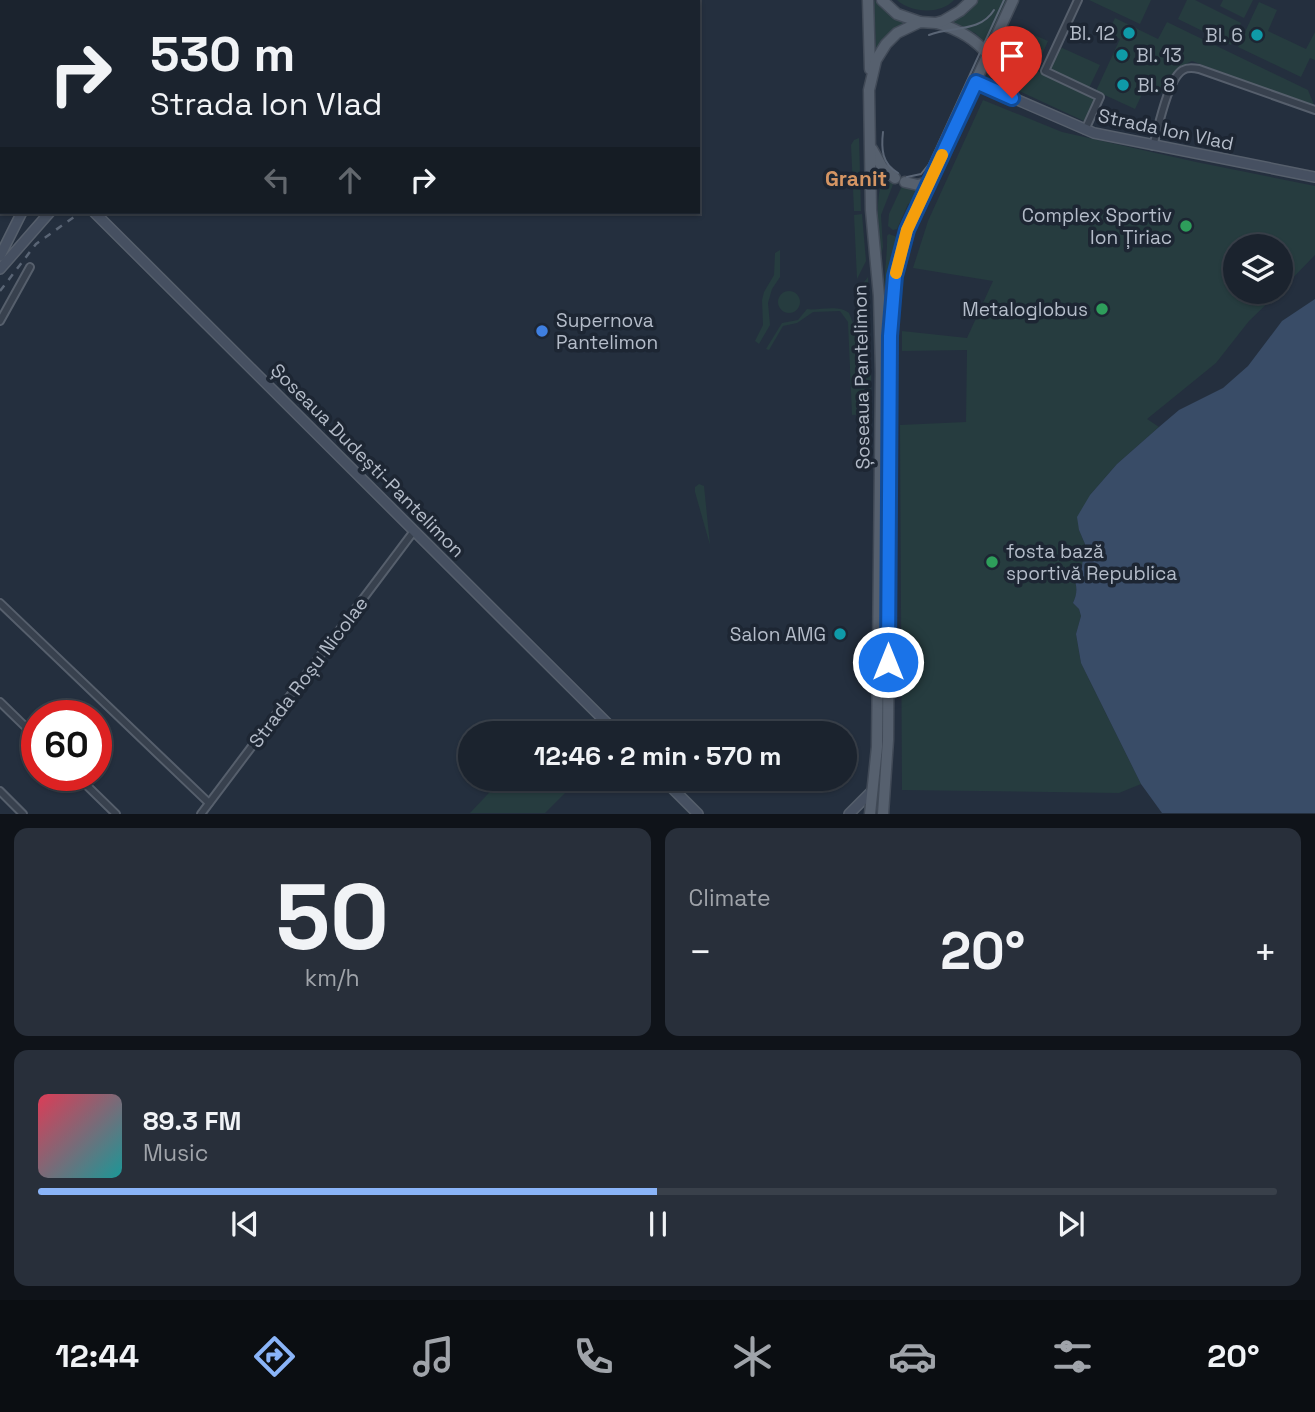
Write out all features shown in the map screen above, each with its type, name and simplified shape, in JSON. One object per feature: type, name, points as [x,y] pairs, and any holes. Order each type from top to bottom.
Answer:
[{"type":"main road","points":[[868,0],[869,90]]},
{"type":"main road","points":[[882,0],[897,14],[964,33],[988,55]]},
{"type":"main road","points":[[936,23],[952,16],[972,0]]},
{"type":"main road","name":"Șoseaua Pantelimon","points":[[883,814],[886,774],[890,323],[898,261],[907,230],[928,182],[1013,0]]},
{"type":"main road","name":"Șoseaua Pantelimon","points":[[870,814],[877,736],[881,361],[869,142],[869,90],[880,51],[897,33],[920,22]]},
{"type":"main road","points":[[869,142],[882,167],[900,180],[918,186],[928,182]]},
{"type":"main road","points":[[884,802],[873,790],[886,774]]},
{"type":"street","points":[[1078,0],[1045,71],[1100,97],[1086,130]]},
{"type":"street","points":[[1153,146],[1173,83],[1179,72],[1186,68],[1199,69],[1315,110]]},
{"type":"street","name":"Strada Ion Vlad","points":[[976,82],[1086,130],[1153,146],[1315,177]]},
{"type":"street","points":[[0,256],[21,214]]},
{"type":"street","points":[[0,269],[48,214]]},
{"type":"street","name":"Șoseaua Dudești-Pantelimon","points":[[96,214],[605,721]]},
{"type":"street","points":[[0,321],[30,267]]},
{"type":"street","name":"Strada Roșu Nicolae","points":[[201,814],[414,531]]},
{"type":"street","points":[[0,603],[208,803]]},
{"type":"street","points":[[0,702],[21,722]]},
{"type":"street","points":[[849,814],[873,790]]},
{"type":"street","points":[[0,791],[23,814]]},
{"type":"street","points":[[92,791],[116,814]]},
{"type":"street","points":[[675,791],[698,814]]},
{"type":"green space","points":[[874,0],[904,23],[891,31],[876,48]]},
{"type":"green space","points":[[897,0],[954,0],[934,10],[917,10]]},
{"type":"green space","points":[[977,0],[1007,0],[990,47],[975,33],[951,22]]},
{"type":"green space","points":[[1089,0],[1151,0],[1140,24]]},
{"type":"green space","points":[[1187,0],[1195,0],[1241,23],[1231,45],[1178,19]]},
{"type":"green space","points":[[1223,0],[1253,0],[1244,18],[1220,6]]},
{"type":"green space","points":[[1259,2],[1277,10],[1268,31],[1306,49],[1315,32],[1315,60],[1310,58],[1301,77],[1238,47]]},
{"type":"green space","points":[[1115,18],[1158,39],[1167,22],[1308,90],[1315,107],[1192,61],[1179,71],[1167,95],[1146,86],[1135,109],[1096,91],[1120,39],[1108,33]]},
{"type":"green space","points":[[1014,26],[1048,41],[1035,70],[1096,98],[1086,122],[991,78]]},
{"type":"green space","points":[[1060,47],[1100,65],[1089,88],[1050,69]]},
{"type":"green space","points":[[983,100],[1062,132],[1315,186],[1315,255],[1293,278],[1293,234],[1223,234],[1223,304],[1267,304],[1249,321],[1216,363],[1147,419],[1159,427],[1117,464],[1090,495],[1079,530],[1085,544],[1085,558],[1082,566],[1073,575],[1076,596],[1073,603],[1081,616],[1076,634],[1081,663],[1141,784],[1119,793],[902,790],[900,425],[966,422],[967,350],[902,351],[902,331],[967,338],[993,281],[913,268],[928,221]]},
{"type":"green space","points":[[859,138],[861,211],[854,211],[851,145]]},
{"type":"green space","points":[[886,177],[894,182],[881,215],[881,255],[878,202]]},
{"type":"green space","points":[[902,186],[918,191],[914,200],[908,204],[897,229],[893,230],[888,226],[889,214]]},
{"type":"green space","points":[[862,214],[866,261],[857,279],[854,215]]},
{"type":"green space","points":[[889,234],[900,238],[887,305],[885,280]]},
{"type":"green space","points":[[780,250],[780,277],[772,289],[768,303],[770,325],[759,344],[755,341],[763,325],[762,300],[774,275],[775,253]]},
{"type":"green space","points":[[868,277],[869,346],[857,291]]},
{"type":"green space","points":[[789,291],[797,294],[800,302],[797,310],[789,313],[781,310],[778,302],[781,294]]},
{"type":"green space","points":[[834,308],[849,313],[871,368],[871,414],[852,415],[848,322],[840,311],[813,312],[797,323],[783,326],[769,350],[766,349],[782,323],[798,320],[807,309]]},
{"type":"green space","points":[[699,484],[704,486],[710,545],[695,492],[695,487]]},
{"type":"green space","points":[[491,791],[567,791],[545,813],[470,813]]},
{"type":"water","points":[[1315,299],[1315,813],[1162,813],[1141,784],[1081,663],[1076,634],[1081,616],[1073,603],[1076,589],[1073,575],[1082,566],[1085,544],[1077,517],[1090,495],[1117,464],[1179,410],[1223,388],[1248,366],[1282,321]]},
{"type":"tram line","points":[[907,177],[921,174],[929,164],[1004,0]]},
{"type":"tram line","points":[[929,35],[973,26],[994,10]]},
{"type":"tram line","points":[[883,132],[884,156],[898,173]]},
{"type":"railway","points":[[0,291],[36,244],[78,214]]},
{"type":"slow traffic","points":[[896,273],[907,230],[942,155]]},
{"type":"place","name":"Bl. 12","points":[[1129,33]]},
{"type":"place","name":"Bl. 6","points":[[1257,35]]},
{"type":"place","name":"Bl. 13","points":[[1122,55]]},
{"type":"place","name":"Bl. 8","points":[[1123,85]]},
{"type":"place","name":"Complex Sportiv Ion Țiriac","points":[[1186,226]]},
{"type":"place","name":"Metaloglobus","points":[[1102,309]]},
{"type":"place","name":"Supernova Pantelimon","points":[[542,331]]},
{"type":"place","name":"fosta bază sportivă Republica","points":[[992,562]]},
{"type":"place","name":"Salon AMG","points":[[840,634]]},
{"type":"district","name":"Granit","points":[[856,179]]},
{"type":"route","points":[[888,662],[890,336],[895,276],[907,230],[976,82],[1012,98]]}]
